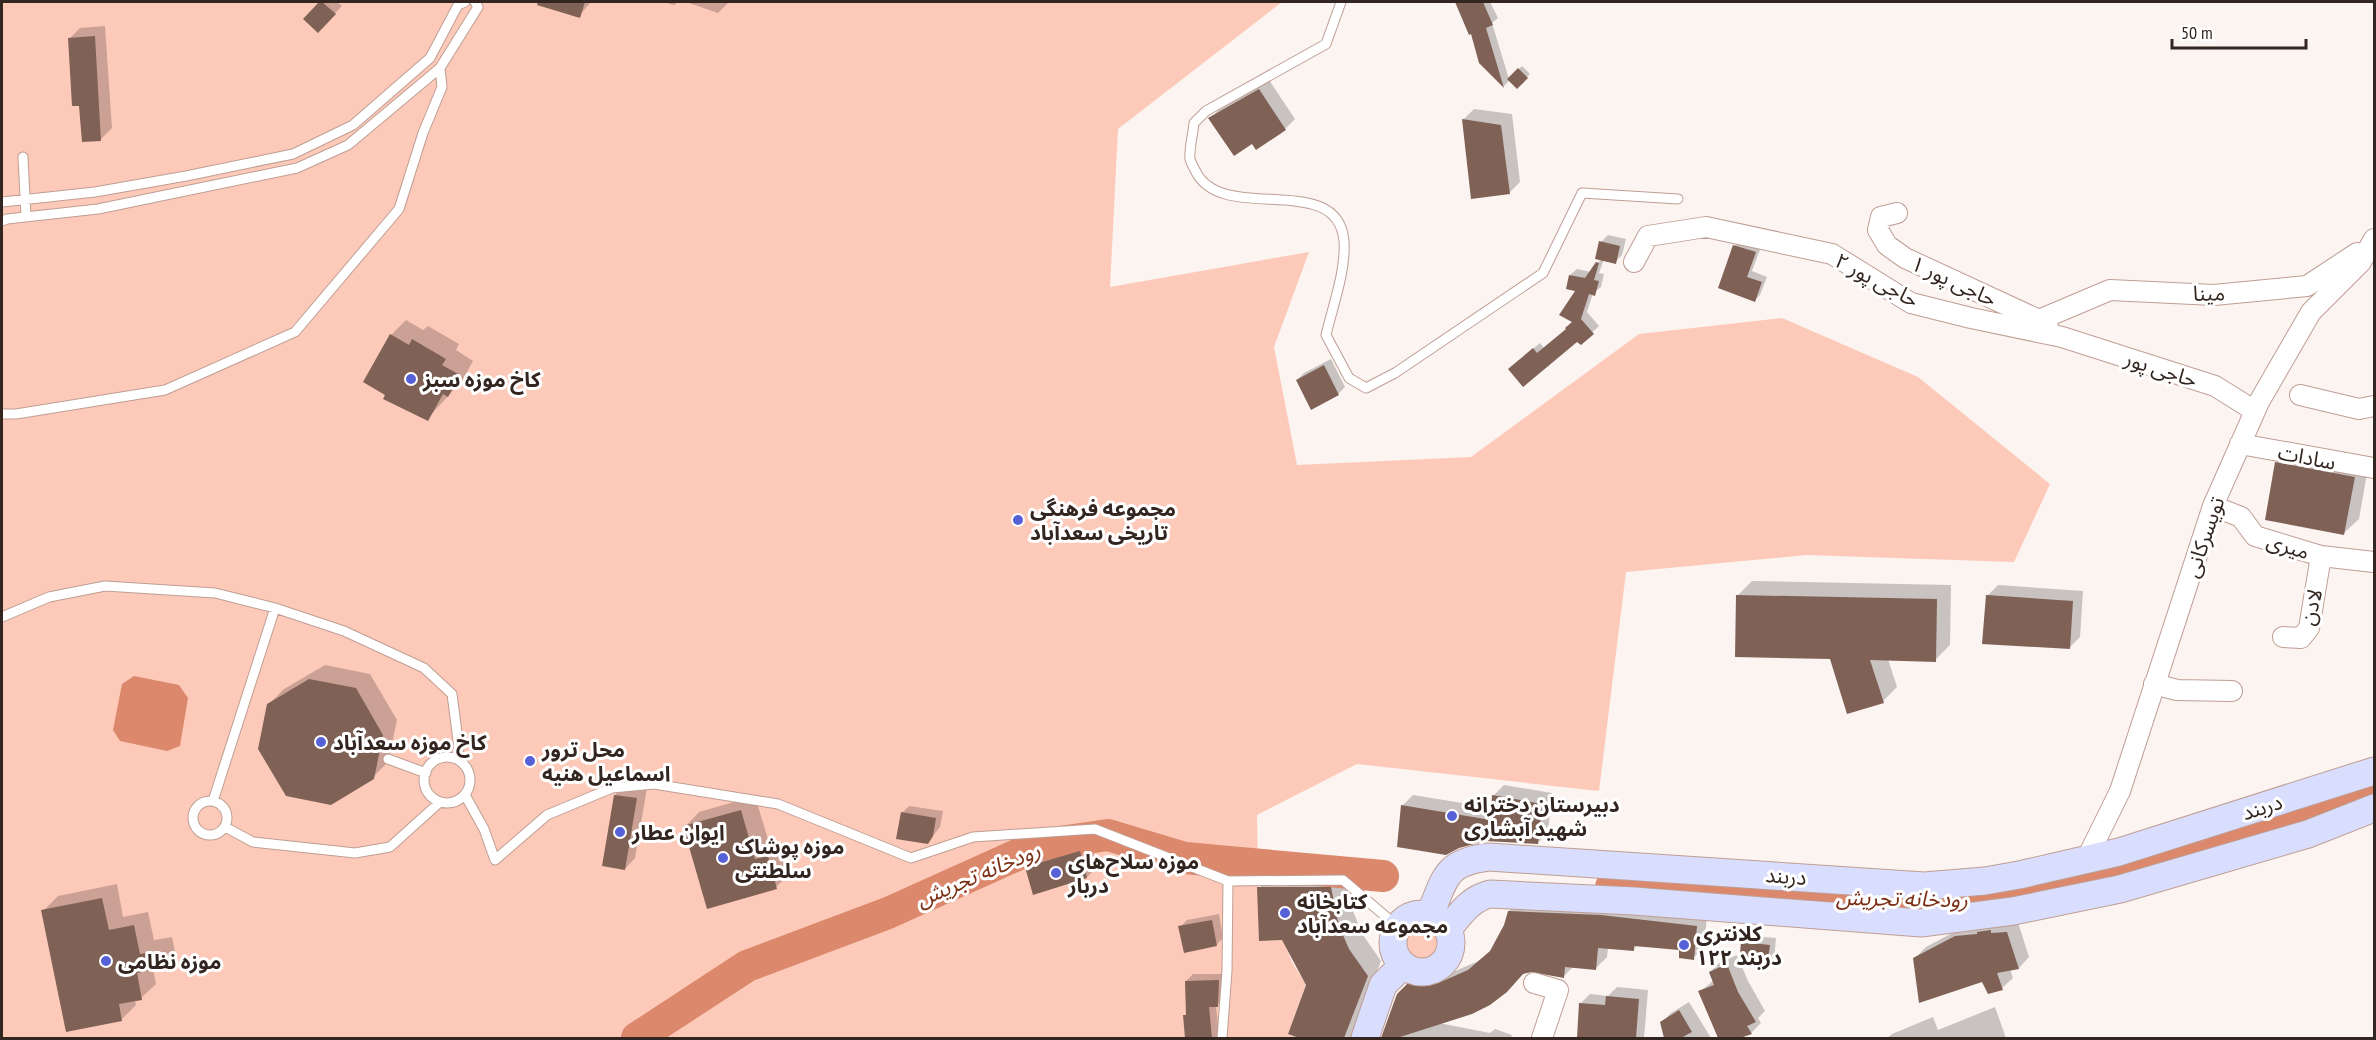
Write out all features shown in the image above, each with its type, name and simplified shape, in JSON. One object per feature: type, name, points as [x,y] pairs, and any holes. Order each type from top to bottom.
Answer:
[{"type":"main road","name":"دربند","points":[[1439,922],[1447,873],[1464,862],[1489,857],[1924,886],[1960,883],[2009,876],[2120,852],[2374,771]]},
{"type":"main road","name":"دربند","points":[[1439,922],[1479,897],[1490,894],[1634,901],[1921,923],[2013,911],[2120,889],[2308,834],[2374,808]]},
{"type":"main road","points":[[2009,876],[2003,878],[1996,886],[1995,897],[2002,907],[2013,911]]},
{"type":"main road","points":[[1960,883],[1971,889],[1975,900],[1972,911],[1963,917]]},
{"type":"main road","points":[[1412,916],[1439,922],[1452,946],[1444,963],[1428,972],[1419,972],[1403,965],[1393,943],[1398,927],[1412,916]]},
{"type":"main road","points":[[1365,1038],[1383,985],[1403,965]]},
{"type":"street","name":"حاجی پور ۱","points":[[1897,213],[1881,217],[1878,230],[1887,245],[1905,258],[1935,273],[2039,320],[2062,338]]},
{"type":"street","name":"حاجی پور ۲","points":[[1634,262],[1648,236],[1706,227],[1832,254],[1911,303],[2062,338]]},
{"type":"street","name":"مینا","points":[[2039,320],[2110,290],[2214,295],[2307,286],[2373,241]]},
{"type":"street","name":"تویسرکانی","points":[[2087,858],[2120,791],[2213,506],[2255,411],[2311,312],[2361,262],[2373,241]]},
{"type":"street","name":"حاجی پور","points":[[2062,338],[2215,386],[2255,411]]},
{"type":"street","points":[[2300,395],[2359,409],[2374,406]]},
{"type":"street","name":"سادات","points":[[2240,444],[2374,468]]},
{"type":"street","name":"میری","points":[[2213,506],[2241,517],[2255,536],[2321,556],[2374,562]]},
{"type":"street","name":"لادن","points":[[2283,637],[2301,638],[2309,628],[2321,556]]},
{"type":"street","points":[[2154,684],[2177,690],[2232,691]]},
{"type":"street","points":[[1534,983],[1558,990],[1542,1038]]},
{"type":"lane","points":[[2,202],[95,192],[293,154],[352,125],[430,58],[458,4],[465,2]]},
{"type":"lane","points":[[2,221],[98,209],[297,168],[348,145],[440,68],[478,7],[475,2]]},
{"type":"lane","points":[[1341,2],[1326,44],[1206,111],[1194,123],[1190,160],[1200,180],[1227,195],[1311,203],[1329,210],[1340,224],[1344,241],[1342,268],[1326,335],[1348,378],[1366,387],[1395,374],[1543,273],[1582,193],[1678,199]]},
{"type":"lane","points":[[2,414],[16,414],[165,390],[295,332],[399,209],[423,134],[442,87],[440,68]]},
{"type":"lane","points":[[23,157],[26,217]]},
{"type":"lane","points":[[2,617],[49,597],[105,586],[215,593],[275,608],[344,631],[424,668],[452,694],[459,748],[456,759]]},
{"type":"lane","points":[[213,801],[275,608]]},
{"type":"lane","points":[[448,757],[456,759],[462,762],[470,774],[470,782],[465,795],[453,802],[440,802],[425,787],[426,773],[434,761],[448,757]]},
{"type":"lane","points":[[388,759],[426,773]]},
{"type":"lane","points":[[465,795],[484,829],[495,860],[547,814],[612,788],[654,784],[778,804],[910,858],[973,837],[1095,829],[1228,881],[1343,880],[1398,927]]},
{"type":"lane","points":[[213,801],[223,806],[227,817],[225,827],[217,834],[207,835],[198,830],[194,813],[197,807],[213,801]]},
{"type":"lane","points":[[225,827],[253,842],[355,853],[390,846],[440,802]]},
{"type":"lane","points":[[1222,1038],[1227,971],[1228,881]]},
{"type":"shaded area","name":"مجموعه فرهنگی تاریخی سعدآباد","points":[[2,2],[1282,2],[1118,129],[1110,287],[1309,252],[1274,347],[1297,465],[1471,457],[1639,334],[1782,318],[1918,377],[2050,484],[2014,562],[1807,555],[1626,572],[1599,791],[1357,764],[1257,815],[1259,941],[1283,940],[1293,964],[1306,984],[1288,1034],[1299,1038],[2,1038]]},
{"type":"shaded area","points":[[134,676],[179,685],[188,698],[180,746],[167,751],[120,741],[113,730],[122,684]]},
{"type":"shaded area","points":[[1423,926],[1435,931],[1440,943],[1435,955],[1423,960],[1411,955],[1406,943],[1411,931]]},
{"type":"building","points":[[319,2],[336,14],[318,33],[303,19]]},
{"type":"building","points":[[538,2],[585,2],[580,18],[537,5]]},
{"type":"building","points":[[1455,2],[1483,2],[1493,25],[1486,28],[1504,88],[1479,63],[1471,34],[1469,35]]},
{"type":"building","points":[[95,36],[101,141],[82,142],[79,106],[72,106],[68,38]]},
{"type":"building","points":[[1518,68],[1528,78],[1517,89],[1507,79]]},
{"type":"building","points":[[1259,89],[1286,130],[1256,150],[1252,144],[1234,156],[1208,118]]},
{"type":"building","points":[[1462,119],[1501,125],[1510,194],[1471,199]]},
{"type":"building","points":[[1599,241],[1620,246],[1616,264],[1595,259]]},
{"type":"building","points":[[1733,245],[1756,252],[1747,277],[1762,282],[1755,302],[1718,288]]},
{"type":"building","points":[[1596,262],[1599,263],[1594,280],[1599,281],[1595,296],[1589,294],[1581,319],[1594,334],[1581,345],[1577,342],[1523,387],[1508,369],[1533,348],[1537,353],[1572,322],[1559,315],[1575,291],[1566,289],[1569,275],[1585,278]]},
{"type":"building","name":"کاخ موزه سبز","points":[[390,334],[409,345],[412,339],[446,359],[442,365],[460,375],[448,397],[443,394],[428,421],[383,399],[385,395],[363,382]]},
{"type":"building","points":[[1324,365],[1339,395],[1311,410],[1296,380]]},
{"type":"building","points":[[2275,462],[2355,477],[2344,535],[2265,520]]},
{"type":"building","points":[[1736,595],[1937,599],[1936,662],[1870,660],[1884,703],[1847,714],[1830,659],[1735,657]]},
{"type":"building","points":[[1986,595],[2073,601],[2070,649],[1982,644]]},
{"type":"building","name":"کاخ موزه سعدآباد","points":[[309,679],[356,688],[383,735],[374,779],[331,805],[286,796],[258,749],[267,704]]},
{"type":"building","name":"ایوان عطار","points":[[614,795],[637,798],[625,870],[602,866]]},
{"type":"building","points":[[1492,795],[1542,804],[1538,844],[1486,841],[1459,848],[1446,855],[1397,847],[1401,805],[1491,820]]},
{"type":"building","name":"موزه پوشاک سلطنتی","points":[[741,810],[755,859],[768,856],[777,889],[707,909],[683,826]]},
{"type":"building","points":[[901,812],[936,818],[933,836],[928,844],[896,839]]},
{"type":"building","name":"موزه سلاح‌های دربار","points":[[1080,851],[1087,878],[1033,895],[1025,867]]},
{"type":"building","points":[[1257,887],[1331,887],[1343,935],[1349,949],[1368,976],[1344,1038],[1299,1038],[1288,1034],[1306,985],[1282,940],[1259,941]]},
{"type":"building","name":"موزه نظامی","points":[[102,898],[109,930],[134,925],[140,954],[157,951],[161,968],[137,973],[142,1000],[119,1004],[122,1021],[66,1032],[41,910]]},
{"type":"building","points":[[1508,911],[1601,915],[1697,926],[1694,960],[1679,958],[1679,950],[1634,946],[1634,951],[1598,948],[1596,970],[1565,967],[1564,978],[1531,972],[1523,974],[1507,992],[1490,1005],[1472,1014],[1397,1038],[1381,1038],[1397,994],[1409,982],[1443,981],[1468,970],[1490,951],[1504,925]]},
{"type":"building","points":[[1212,920],[1217,946],[1184,953],[1178,926]]},
{"type":"building","points":[[1991,930],[1991,933],[2007,932],[2019,969],[1997,973],[2003,990],[1988,994],[1982,982],[1919,1003],[1913,958],[1955,936]]},
{"type":"building","points":[[1741,942],[1770,945],[1767,968],[1739,966]]},
{"type":"building","points":[[1727,964],[1738,992],[1756,1022],[1747,1026],[1752,1034],[1740,1038],[1718,1038],[1698,991],[1714,985],[1709,972]]},
{"type":"building","points":[[1219,980],[1218,1007],[1209,1007],[1212,1038],[1185,1038],[1183,1015],[1186,1015],[1185,981]]},
{"type":"building","points":[[1606,996],[1639,999],[1636,1038],[1577,1038],[1579,1003],[1605,1005]]},
{"type":"building","points":[[1679,1010],[1692,1032],[1681,1038],[1664,1038],[1660,1022]]},
{"type":"waterway","name":"رودخانه تجریش","points":[[1611,887],[1944,903],[1997,897],[2203,854],[2374,792]]},
{"type":"waterway","name":"رودخانه تجریش","points":[[637,1038],[747,966],[888,913],[1039,845],[1108,835],[1185,858],[1383,876]]},
{"type":"place","name":"کاخ موزه سبز","points":[[411,379]]},
{"type":"place","name":"مجموعه فرهنگی تاریخی سعدآباد","points":[[1018,520]]},
{"type":"place","name":"کاخ موزه سعدآباد","points":[[321,742]]},
{"type":"place","name":"محل ترور اسماعیل هنیه","points":[[530,761]]},
{"type":"place","name":"دبیرستان دخترانه شهید آبشاری","points":[[1452,816]]},
{"type":"place","name":"ایوان عطار","points":[[620,832]]},
{"type":"place","name":"موزه پوشاک سلطنتی","points":[[723,858]]},
{"type":"place","name":"موزه سلاح‌های دربار","points":[[1056,873]]},
{"type":"place","name":"کتابخانه مجموعه سعدآباد","points":[[1285,913]]},
{"type":"place","name":"کلانتری ۱۲۲ دربند","points":[[1684,945]]},
{"type":"place","name":"موزه نظامی","points":[[106,961]]}]
